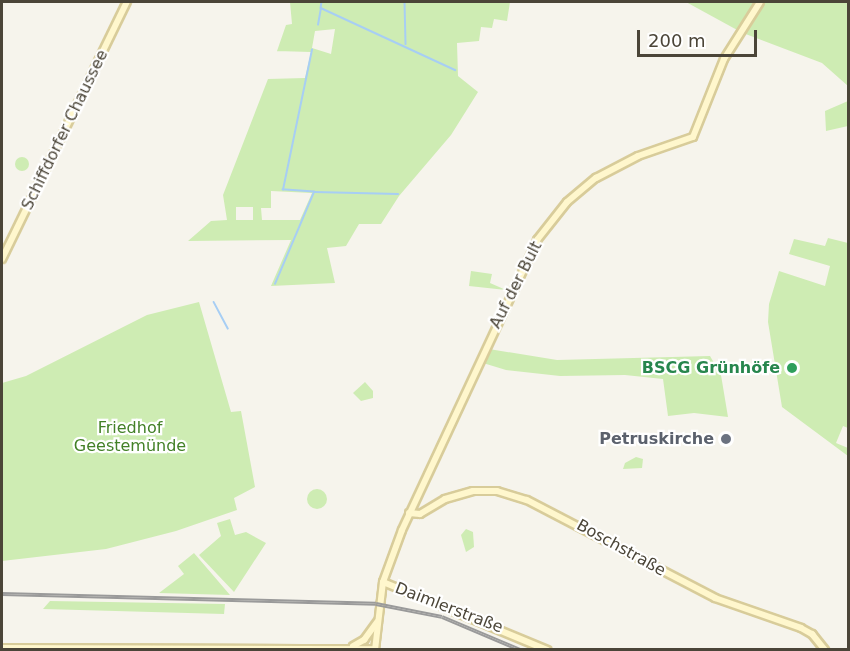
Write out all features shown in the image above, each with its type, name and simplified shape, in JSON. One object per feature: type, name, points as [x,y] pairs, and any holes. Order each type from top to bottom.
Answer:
[{"type":"street","name":"Schiffdorfer Chaussee","points":[[2,259],[127,2]]},
{"type":"street","name":"Auf der Bult","points":[[375,649],[383,582],[409,513],[507,298],[545,228],[567,202],[602,174],[638,156],[693,137],[724,59],[760,2]]},
{"type":"street","name":"Boschstraße","points":[[409,513],[420,514],[445,499],[473,491],[497,491],[527,500],[715,598],[801,628],[812,634],[825,650]]},
{"type":"street","name":"Daimlerstraße","points":[[383,582],[547,650]]},
{"type":"street","points":[[348,648],[364,640],[378,619]]},
{"type":"street","points":[[2,648],[231,646],[375,649]]},
{"type":"green space","points":[[290,2],[510,2],[507,21],[494,19],[492,28],[481,27],[479,41],[457,43],[458,76],[478,92],[451,135],[399,196],[381,224],[359,224],[346,246],[327,248],[335,283],[271,286],[291,240],[188,241],[211,221],[227,220],[223,195],[268,79],[305,78],[311,52],[277,51],[286,25],[292,24]],"holes":[[[335,29],[331,54],[312,48],[315,31]],[[271,191],[312,193],[300,220],[262,220],[261,208],[271,208]],[[236,207],[253,207],[253,220],[236,220]]]},
{"type":"green space","points":[[686,2],[757,2],[739,31]]},
{"type":"green space","points":[[763,2],[848,2],[848,86],[822,63],[743,33]]},
{"type":"green space","points":[[848,101],[848,126],[826,131],[825,111]]},
{"type":"green space","points":[[22,157],[27,159],[29,164],[27,169],[22,171],[17,169],[15,164],[17,159]]},
{"type":"green space","points":[[828,238],[848,243],[848,428],[843,426],[836,443],[848,448],[848,456],[782,407],[768,322],[769,304],[779,271],[825,286],[830,266],[789,254],[794,239],[825,246]]},
{"type":"green space","points":[[471,271],[492,274],[490,283],[506,290],[469,286]]},
{"type":"green space","name":"Friedhof Geestemünde","points":[[199,302],[231,412],[241,411],[255,487],[234,498],[237,510],[176,531],[106,549],[2,561],[2,383],[26,376],[147,315]]},
{"type":"green space","points":[[489,349],[557,360],[710,356],[721,375],[728,417],[694,413],[668,416],[663,379],[625,375],[560,376],[506,370],[483,363]]},
{"type":"green space","points":[[365,382],[373,391],[373,398],[361,401],[353,393]]},
{"type":"green space","points":[[636,457],[643,459],[642,468],[623,469],[625,463]]},
{"type":"green space","points":[[313,489],[321,489],[327,495],[327,503],[321,509],[313,509],[307,503],[307,495]]},
{"type":"green space","points":[[230,519],[235,535],[246,532],[266,543],[234,592],[199,555],[221,536],[217,523]]},
{"type":"green space","points":[[466,529],[473,532],[474,547],[466,552],[461,535]]},
{"type":"green space","points":[[194,553],[230,595],[159,593],[184,574],[178,566]]},
{"type":"green space","points":[[50,601],[225,604],[224,614],[43,609]]},
{"type":"waterway","points":[[322,2],[321,8],[455,70]]},
{"type":"waterway","points":[[405,2],[406,44]]},
{"type":"waterway","points":[[318,25],[321,8]]},
{"type":"waterway","points":[[275,284],[314,192],[283,190],[312,50]]},
{"type":"waterway","points":[[315,192],[398,194]]},
{"type":"waterway","points":[[214,302],[228,328]]},
{"type":"railway","points":[[2,594],[376,604],[442,617],[520,650]]},
{"type":"place","name":"BSCG Grünhöfe","points":[[792,368]]},
{"type":"place","name":"Petruskirche","points":[[726,439]]}]
